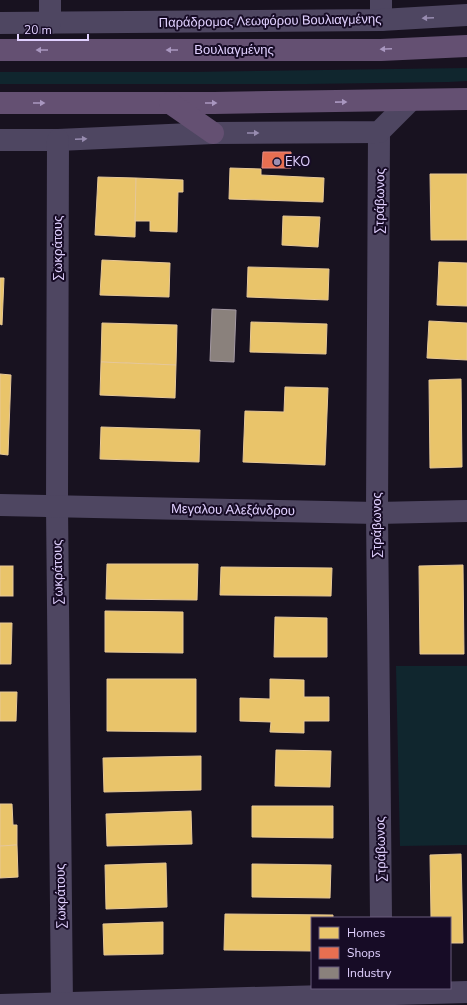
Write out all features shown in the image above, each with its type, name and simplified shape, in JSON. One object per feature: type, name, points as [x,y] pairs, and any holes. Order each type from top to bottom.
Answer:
[{"type":"main road","name":"Βουλιαγμένης","points":[[0,50],[381,50],[467,46]]},
{"type":"main road","points":[[0,103],[410,101],[467,99]]},
{"type":"main road","points":[[170,103],[213,133]]},
{"type":"street","points":[[50,0],[50,23]]},
{"type":"street","name":"Παράδρομος Λεωφόρου Βουλιαγμένης","points":[[0,23],[50,23],[380,10],[467,16]]},
{"type":"street","points":[[0,140],[58,140],[213,133],[379,132],[410,101]]},
{"type":"street","name":"Στράβωνος","points":[[379,132],[377,513],[381,917]]},
{"type":"street","name":"Σωκράτους","points":[[58,140],[58,506],[62,1004]]},
{"type":"street","name":"Μεγαλου Αλεξάνδρου","points":[[0,505],[377,513],[467,511]]},
{"type":"street","points":[[0,1005],[382,996],[467,992]]},
{"type":"shaded area","points":[[467,68],[467,81],[449,82],[307,84],[0,84],[0,72],[192,72]]},
{"type":"shaded area","points":[[396,666],[467,666],[467,845],[400,846]]},
{"type":"building: Homes","points":[[230,168],[261,169],[261,175],[324,178],[323,202],[229,199]]},
{"type":"building: Homes","points":[[430,174],[467,174],[467,240],[431,240]]},
{"type":"building: Homes","points":[[98,177],[136,178],[135,237],[95,235]]},
{"type":"building: Homes","points":[[136,178],[183,180],[183,192],[178,192],[177,232],[150,231],[150,221],[135,221]]},
{"type":"building: Homes","points":[[283,216],[320,217],[318,247],[282,245]]},
{"type":"building: Homes","points":[[102,260],[170,263],[169,297],[100,295]]},
{"type":"building: Homes","points":[[439,262],[467,263],[467,306],[437,305]]},
{"type":"building: Homes","points":[[248,267],[329,269],[328,300],[247,297]]},
{"type":"building: Homes","points":[[0,278],[4,278],[2,325],[0,324]]},
{"type":"building: Homes","points":[[429,321],[467,323],[467,360],[427,358]]},
{"type":"building: Homes","points":[[251,322],[327,324],[326,354],[250,352]]},
{"type":"building: Homes","points":[[102,323],[177,325],[176,365],[101,362]]},
{"type":"building: Homes","points":[[101,362],[176,365],[175,398],[100,395]]},
{"type":"building: Homes","points":[[0,374],[11,375],[8,455],[0,454]]},
{"type":"building: Homes","points":[[461,379],[462,467],[430,468],[429,380]]},
{"type":"building: Homes","points":[[285,387],[328,388],[325,465],[243,462],[245,411],[284,412]]},
{"type":"building: Homes","points":[[101,427],[200,430],[199,462],[100,459]]},
{"type":"building: Homes","points":[[107,564],[198,564],[197,600],[106,599]]},
{"type":"building: Homes","points":[[463,565],[464,654],[420,654],[419,566]]},
{"type":"building: Homes","points":[[0,566],[13,566],[13,596],[0,596]]},
{"type":"building: Homes","points":[[221,567],[332,568],[331,596],[220,595]]},
{"type":"building: Homes","points":[[105,611],[183,612],[183,653],[105,652]]},
{"type":"building: Homes","points":[[275,617],[327,618],[327,657],[274,657]]},
{"type":"building: Homes","points":[[0,623],[12,623],[11,664],[0,664]]},
{"type":"building: Homes","points":[[107,679],[196,679],[196,732],[107,731]]},
{"type":"building: Homes","points":[[270,679],[304,680],[304,697],[329,697],[329,721],[304,721],[304,733],[270,732],[271,722],[240,721],[240,698],[270,699]]},
{"type":"building: Homes","points":[[0,692],[17,692],[16,721],[0,721]]},
{"type":"building: Homes","points":[[276,750],[331,751],[330,787],[275,786]]},
{"type":"building: Homes","points":[[201,756],[201,790],[104,792],[103,758]]},
{"type":"building: Homes","points":[[0,804],[12,804],[13,825],[17,825],[17,845],[0,846]]},
{"type":"building: Homes","points":[[252,806],[333,806],[333,838],[252,837]]},
{"type":"building: Homes","points":[[191,811],[192,844],[107,846],[106,814]]},
{"type":"building: Homes","points":[[17,845],[18,877],[0,878],[0,846]]},
{"type":"building: Homes","points":[[461,854],[463,943],[451,943],[451,917],[431,917],[430,855]]},
{"type":"building: Homes","points":[[166,863],[167,907],[106,909],[105,865]]},
{"type":"building: Homes","points":[[252,864],[331,865],[330,898],[252,897]]},
{"type":"building: Homes","points":[[225,914],[333,915],[333,917],[311,917],[311,951],[224,950]]},
{"type":"building: Homes","points":[[163,922],[163,954],[104,955],[103,924]]},
{"type":"building: Shops","name":"EKO","points":[[263,152],[291,152],[291,168],[262,168]]},
{"type":"building: Industry","points":[[212,309],[236,310],[234,362],[210,361]]},
{"type":"place","name":"EKO","points":[[277,162]]}]
